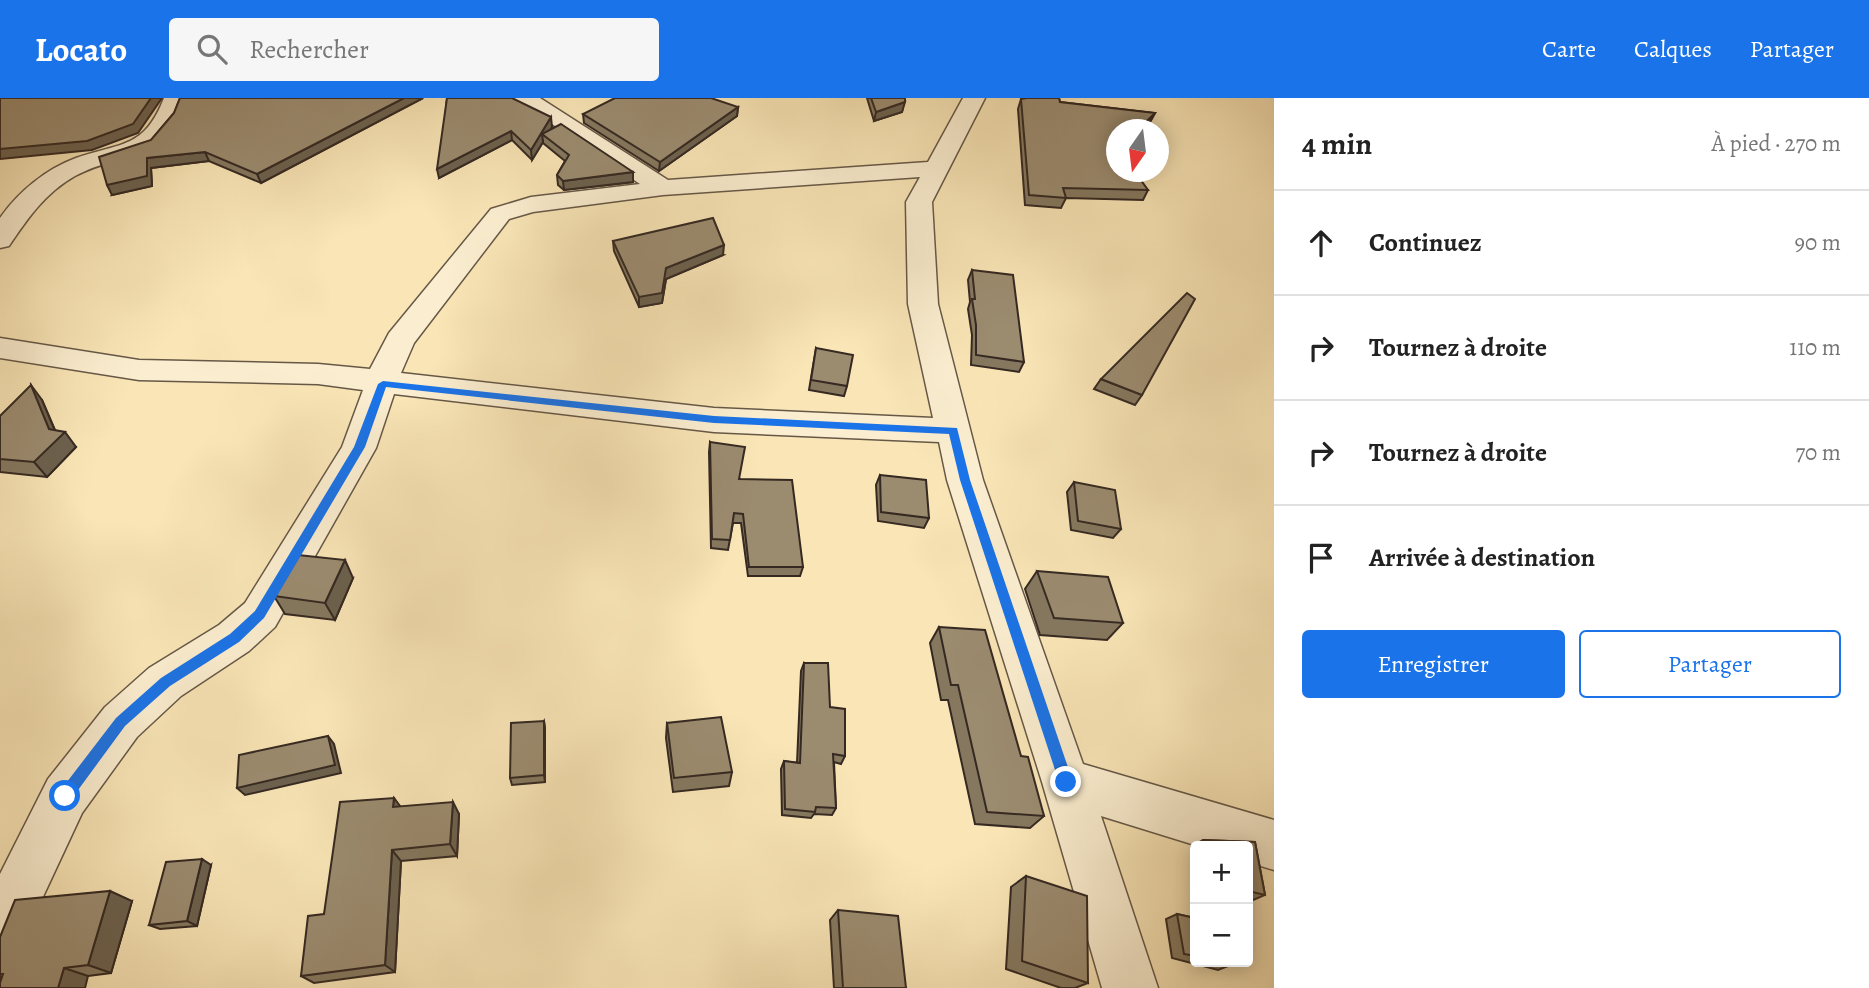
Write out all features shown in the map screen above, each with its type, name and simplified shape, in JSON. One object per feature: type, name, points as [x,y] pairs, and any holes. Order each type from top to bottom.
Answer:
[{"type":"street","points":[[0,240],[15,214],[68,171],[145,146],[170,115],[175,98]]},
{"type":"street","points":[[524,98],[663,188]]},
{"type":"street","points":[[974,98],[919,202],[923,304],[965,480],[1066,782],[1130,988]]},
{"type":"street","points":[[0,945],[17,895],[65,796],[121,722],[165,682],[234,638],[260,615],[359,447],[389,361],[400,340],[500,214],[531,205],[663,188],[937,169]]},
{"type":"street","points":[[0,348],[139,370],[318,374],[383,384],[714,420],[953,430]]},
{"type":"street","points":[[1066,782],[1274,845]]},
{"type":"building","points":[[0,98],[151,98],[133,124],[87,141],[0,149]]},
{"type":"building","points":[[180,98],[404,98],[257,174],[205,152],[147,158],[147,176],[107,185],[99,157],[151,140],[174,113]]},
{"type":"building","points":[[447,98],[512,98],[551,117],[531,150],[511,131],[437,169]]},
{"type":"building","points":[[615,98],[711,98],[738,107],[660,162],[583,114]]},
{"type":"building","points":[[871,98],[905,98],[905,102],[876,112]]},
{"type":"building","points":[[1059,98],[1060,102],[1155,113],[1149,119],[1106,119],[1106,182],[1142,182],[1148,190],[1063,188],[1066,198],[1029,195],[1021,99]]},
{"type":"building","points":[[561,124],[633,172],[563,181],[557,175],[569,155],[542,134]]},
{"type":"building","points":[[713,218],[724,245],[666,268],[662,293],[639,297],[613,241]]},
{"type":"building","points":[[972,270],[1013,275],[1024,362],[976,355]]},
{"type":"building","points":[[1187,293],[1195,299],[1142,395],[1101,379]]},
{"type":"building","points":[[816,348],[853,355],[847,386],[811,380]]},
{"type":"building","points":[[31,385],[49,429],[65,432],[34,462],[0,459],[0,416]]},
{"type":"building","points":[[710,442],[745,447],[739,479],[792,480],[803,567],[749,567],[743,514],[734,513],[730,540],[712,539]]},
{"type":"building","points":[[880,475],[926,480],[929,518],[881,512]]},
{"type":"building","points":[[1074,482],[1115,490],[1121,529],[1078,521]]},
{"type":"building","points":[[298,555],[345,560],[325,603],[274,596]]},
{"type":"building","points":[[1037,571],[1108,577],[1123,623],[1054,618]]},
{"type":"building","points":[[939,627],[985,630],[1021,756],[1028,757],[1044,816],[987,812],[958,685],[951,685]]},
{"type":"building","points":[[804,663],[828,663],[830,707],[845,709],[845,756],[833,754],[836,808],[816,807],[815,812],[785,809],[784,761],[800,763]]},
{"type":"building","points":[[721,717],[732,772],[674,778],[667,723]]},
{"type":"building","points":[[544,721],[544,775],[510,778],[511,723]]},
{"type":"building","points":[[328,736],[335,765],[237,788],[239,755]]},
{"type":"building","points":[[394,798],[393,807],[453,802],[450,844],[392,850],[385,965],[301,976],[308,916],[324,914],[340,802]]},
{"type":"building","points":[[1253,842],[1255,842],[1265,895],[1253,892]]},
{"type":"building","points":[[202,859],[187,921],[149,925],[166,862]]},
{"type":"building","points":[[1026,876],[1087,896],[1088,983],[1022,961]]},
{"type":"building","points":[[110,891],[88,965],[64,968],[58,988],[0,988],[3,974],[0,974],[0,937],[15,900]]},
{"type":"building","points":[[838,910],[898,916],[906,988],[843,988]]},
{"type":"building","points":[[1177,914],[1190,917],[1190,955],[1184,954]]},
{"type":"route","points":[[65,796],[121,722],[165,682],[234,638],[260,615],[359,447],[383,384],[714,420],[953,430],[965,480],[1066,782]]}]
